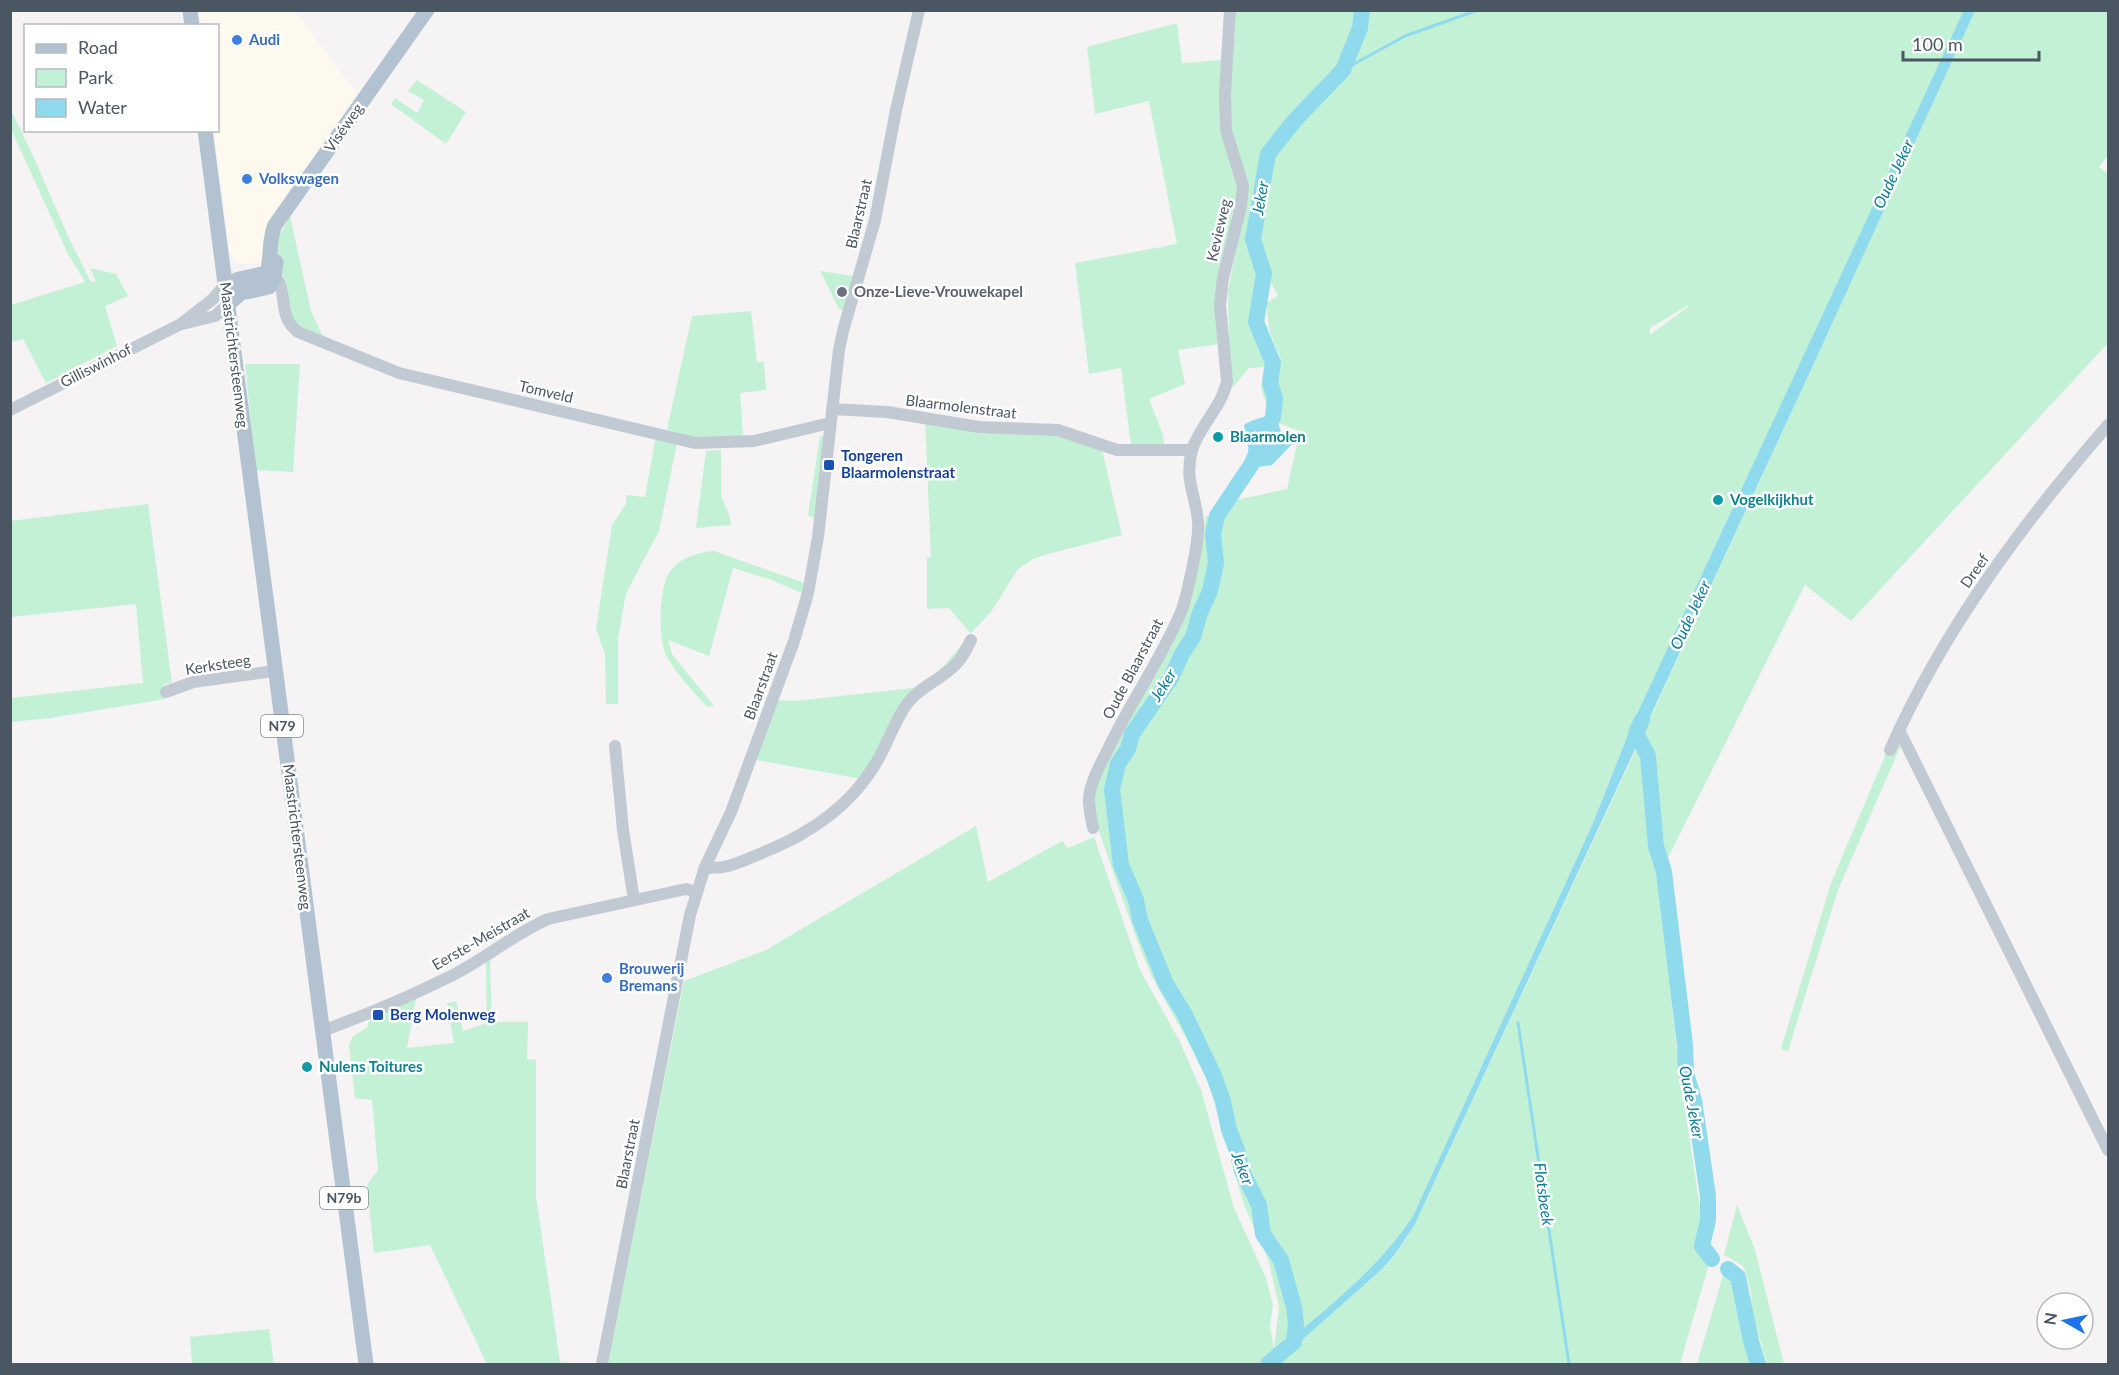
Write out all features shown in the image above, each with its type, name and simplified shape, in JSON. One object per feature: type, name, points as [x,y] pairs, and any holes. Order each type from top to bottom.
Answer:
[{"type":"main road","name":"Viséweg","points":[[270,279],[276,262],[270,240],[274,225],[427,10]]},
{"type":"main road","name":"Maastrichtersteenweg","points":[[205,132],[366,1365]]},
{"type":"main road","name":"Gilliswinhof","points":[[225,285],[239,279],[270,279]]},
{"type":"main road","name":"Gilliswinhof","points":[[228,304],[241,293],[270,279]]},
{"type":"street","name":"Blaarstraat","points":[[602,1365],[690,915],[705,867],[731,812],[794,640],[808,593],[818,537],[830,423],[843,331],[875,220],[896,110],[919,10]]},
{"type":"street","name":"Kevieweg","points":[[1192,450],[1225,393],[1227,381],[1220,305],[1223,278],[1241,206],[1243,186],[1226,130],[1225,94],[1230,10]]},
{"type":"street","name":"Tomveld","points":[[270,279],[282,299],[286,318],[298,332],[399,373],[695,443],[754,441],[830,423]]},
{"type":"street","name":"Gilliswinhof","points":[[10,410],[181,324],[213,299],[225,285]]},
{"type":"street","name":"Gilliswinhof","points":[[181,324],[215,316],[228,304]]},
{"type":"street","name":"Blaarmolenstraat","points":[[832,409],[887,412],[979,427],[1058,430],[1117,450],[1192,450]]},
{"type":"street","name":"Dreef","points":[[1890,750],[1939,657],[1981,588],[2031,519],[2109,425]]},
{"type":"street","name":"Oude Blaarstraat","points":[[1093,828],[1089,808],[1090,792],[1098,771],[1123,719],[1154,667],[1181,610],[1198,536],[1198,522],[1189,485],[1192,450]]},
{"type":"street","points":[[705,867],[726,867],[779,846],[812,830],[839,808],[856,792],[869,775],[907,704],[916,693],[955,666],[971,640]]},
{"type":"street","name":"Kerksteeg","points":[[166,692],[193,682],[275,670]]},
{"type":"street","points":[[1899,730],[2109,1150]]},
{"type":"street","points":[[615,746],[623,830],[634,900]]},
{"type":"street","name":"Eerste-Meistraat","points":[[322,1031],[353,1020],[454,975],[528,928],[548,919],[686,889],[698,892]]},
{"type":"shaded area","points":[[199,11],[295,11],[357,94],[267,225],[263,258],[259,263],[241,264],[234,260],[230,253],[214,132],[219,132],[219,24],[201,24]]},
{"type":"green space","points":[[1236,11],[1964,11],[1631,727],[1593,823],[1413,1216],[1362,1277],[1261,1364],[608,1364],[684,981],[766,950],[976,826],[988,882],[1062,841],[1068,848],[1094,837],[1140,970],[1179,1040],[1201,1090],[1234,1208],[1266,1278],[1273,1305],[1270,1326],[1274,1350],[1279,1306],[1268,1259],[1244,1205],[1209,1085],[1151,975],[1095,820],[1094,790],[1198,569],[1206,516],[1223,516],[1236,500],[1287,489],[1300,431],[1278,423],[1277,412],[1271,411],[1270,414],[1261,389],[1264,367],[1249,368],[1230,390],[1228,291],[1247,193],[1232,136],[1231,84]],"holes":[[[1256,238],[1266,262],[1270,281],[1278,296],[1266,303],[1270,333],[1281,360],[1267,365],[1258,346],[1266,332],[1262,309],[1255,294],[1259,265],[1250,243]],[[1689,306],[1650,335],[1650,328]]]},
{"type":"green space","points":[[1975,11],[2108,11],[2108,155],[2099,167],[2108,174],[2108,343],[1851,621],[1805,585],[1666,862],[1653,754],[1642,736]]},
{"type":"green space","points":[[1177,23],[1182,63],[1224,60],[1220,99],[1239,181],[1219,344],[1178,350],[1185,384],[1149,399],[1163,435],[1164,445],[1131,445],[1121,368],[1089,374],[1075,263],[1177,244],[1149,101],[1095,114],[1087,47]]},
{"type":"green space","points":[[417,80],[466,112],[446,144],[391,104],[395,98],[417,113],[424,100],[408,91]]},
{"type":"green space","points":[[11,111],[91,282],[96,281],[90,268],[116,274],[128,296],[105,306],[117,346],[46,383],[23,339],[11,342],[11,305],[85,282],[67,252],[11,129]]},
{"type":"green space","points":[[290,216],[311,311],[323,337],[302,327],[292,317],[277,251],[277,240]]},
{"type":"green space","points":[[820,271],[853,276],[844,311],[839,309]]},
{"type":"green space","points":[[751,311],[757,362],[764,362],[766,390],[740,393],[743,435],[695,437],[667,429],[692,316]]},
{"type":"green space","points":[[245,364],[300,364],[293,472],[256,470]]},
{"type":"green space","points":[[925,419],[1060,436],[1102,450],[1122,535],[1033,559],[1018,569],[991,612],[971,634],[949,608],[927,609],[927,557],[931,557]]},
{"type":"green space","points":[[656,436],[677,443],[659,531],[626,593],[618,638],[618,704],[606,704],[605,654],[596,629],[612,525],[626,504],[626,495],[645,497]]},
{"type":"green space","points":[[820,436],[824,436],[815,518],[808,516]]},
{"type":"green space","points":[[721,450],[721,496],[731,525],[696,528],[706,451]]},
{"type":"green space","points":[[148,504],[172,683],[164,684],[165,699],[50,718],[11,722],[11,698],[143,683],[136,604],[11,617],[10,521]]},
{"type":"green space","points":[[714,551],[804,583],[802,593],[769,579],[733,568],[709,656],[668,640],[672,654],[714,706],[707,707],[680,676],[666,655],[663,647],[661,611],[664,586],[672,569],[691,556]]},
{"type":"green space","points":[[969,636],[952,666],[914,692],[862,779],[756,760],[777,700],[795,701],[913,688],[935,676]]},
{"type":"green space","points":[[1891,742],[1901,745],[1838,890],[1788,1051],[1781,1049],[1831,883]]},
{"type":"green space","points":[[1638,745],[1647,776],[1651,846],[1657,867],[1679,1070],[1701,1214],[1700,1255],[1709,1264],[1680,1364],[1275,1364],[1380,1271],[1395,1256],[1414,1226]]},
{"type":"green space","points":[[490,959],[492,1022],[528,1022],[527,1059],[536,1060],[536,1196],[560,1362],[576,1364],[487,1364],[430,1245],[374,1253],[367,1185],[378,1170],[372,1100],[355,1098],[349,1045],[353,1036],[367,1028],[370,1018],[416,999],[407,1048],[454,1043],[447,1003],[456,1001],[463,1031],[487,1023],[486,962]]},
{"type":"green space","points":[[1737,1205],[1755,1250],[1784,1364],[1767,1364],[1752,1312],[1751,1292],[1743,1266],[1724,1255]]},
{"type":"green space","points":[[1724,1272],[1732,1276],[1740,1292],[1744,1325],[1754,1364],[1697,1364]]},
{"type":"green space","points":[[269,1329],[274,1364],[192,1364],[190,1337]]},
{"type":"water","points":[[1964,10],[1975,11],[1414,1226],[1394,1256],[1380,1271],[1275,1364],[1261,1364],[1362,1277],[1413,1216],[1593,823],[1631,727]]},
{"type":"water","points":[[1271,411],[1277,412],[1276,417],[1282,435],[1293,436],[1294,442],[1272,465],[1257,467],[1249,462],[1244,425],[1270,414]]},
{"type":"water","points":[[1246,463],[1256,469],[1222,515],[1216,511]]},
{"type":"waterway","name":"Jeker","points":[[1268,1364],[1294,1342],[1296,1324],[1294,1307],[1281,1260],[1263,1234],[1259,1205],[1242,1171],[1214,1076],[1185,1015],[1166,984],[1140,920],[1136,900],[1121,865],[1112,789],[1118,764],[1128,749],[1132,734],[1171,678],[1193,637],[1210,591],[1216,563],[1213,534],[1217,516],[1251,465],[1273,417],[1275,398],[1270,383],[1273,363],[1256,322],[1264,274],[1253,239],[1268,154],[1295,120],[1343,70],[1360,28],[1362,10]]},
{"type":"waterway","points":[[1343,70],[1405,36],[1478,10]]},
{"type":"waterway","name":"Oude Jeker","points":[[1642,720],[1636,733],[1648,756],[1656,846],[1664,872],[1685,1045],[1686,1073],[1694,1100],[1708,1196],[1708,1220],[1702,1246],[1712,1259]]},
{"type":"waterway","name":"Flotsbeek","points":[[1518,1023],[1569,1364]]},
{"type":"waterway","name":"Oude Jeker","points":[[1728,1269],[1738,1277],[1758,1364]]},
{"type":"place","name":"Audi","points":[[237,40]]},
{"type":"place","name":"Volkswagen","points":[[247,179]]},
{"type":"place","name":"Onze-Lieve-Vrouwekapel","points":[[842,292]]},
{"type":"place","name":"Blaarmolen","points":[[1218,437]]},
{"type":"place","name":"Tongeren Blaarmolenstraat","points":[[829,465]]},
{"type":"place","name":"Vogelkijkhut","points":[[1718,500]]},
{"type":"place","name":"Brouwerij Bremans","points":[[607,978]]},
{"type":"place","name":"Berg Molenweg","points":[[378,1015]]},
{"type":"place","name":"Nulens Toitures","points":[[307,1067]]}]
